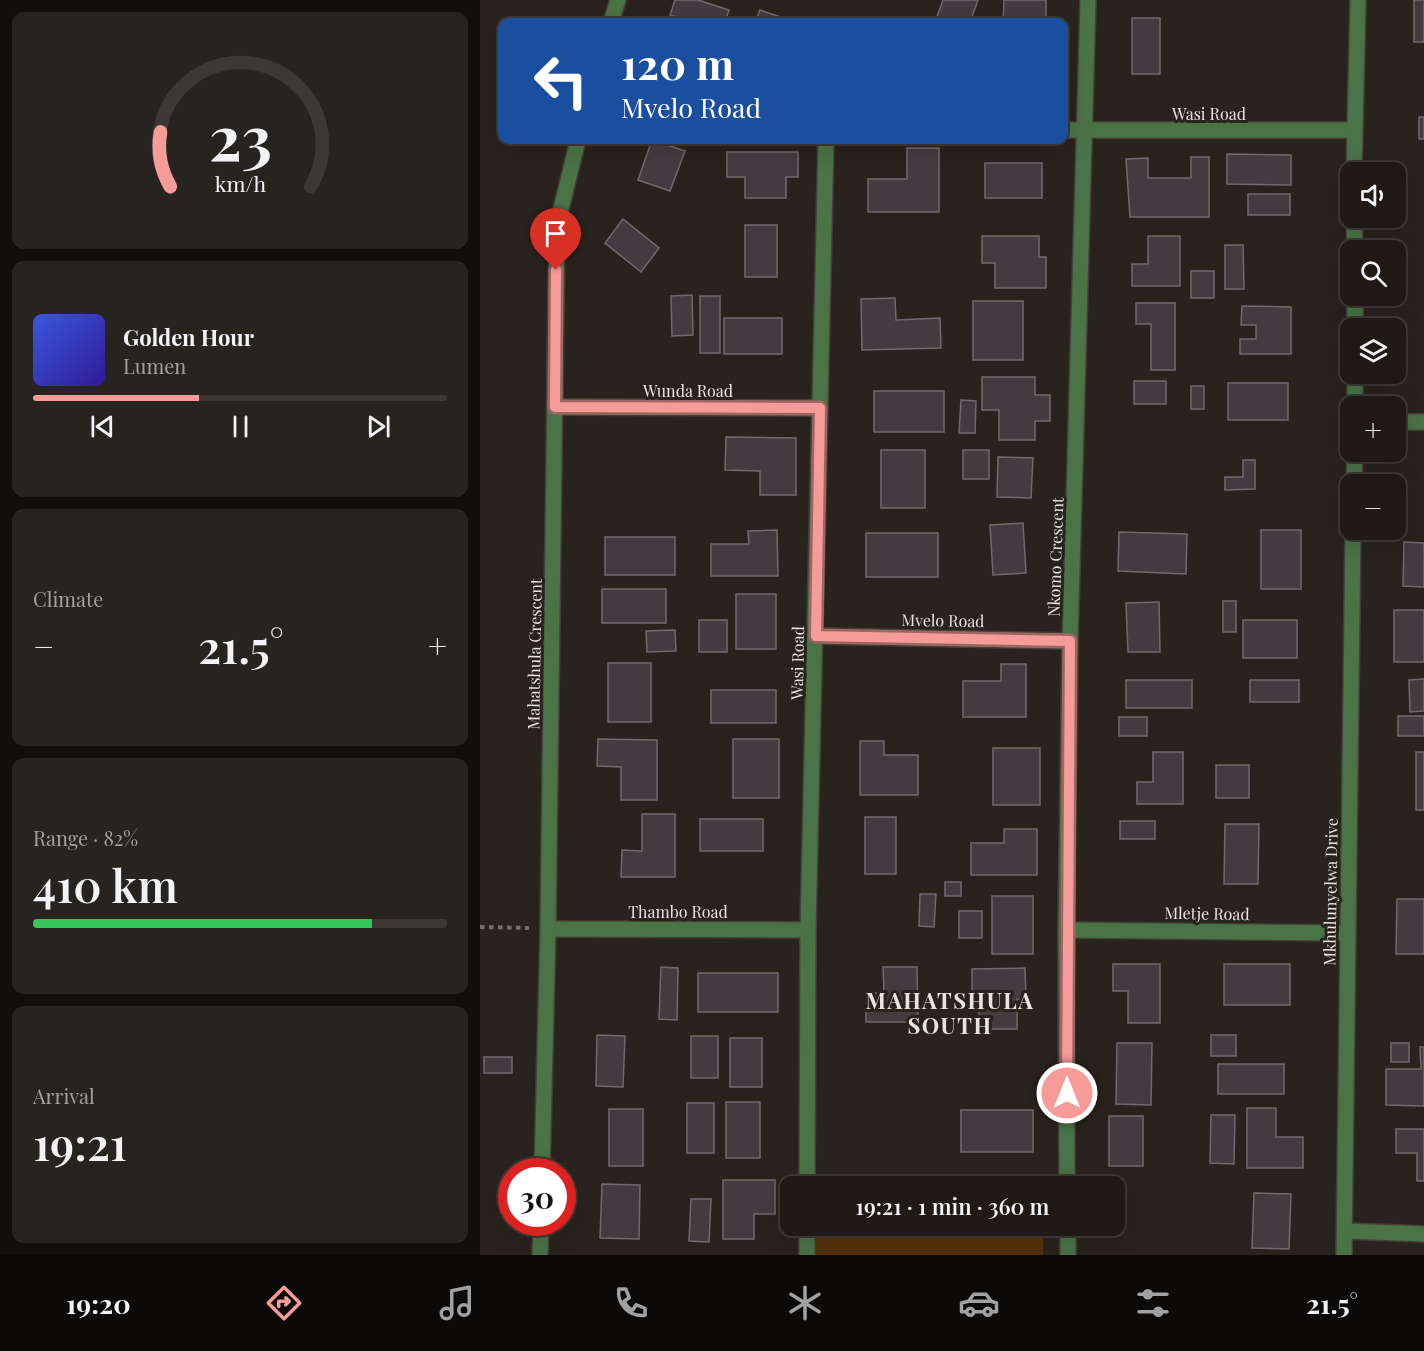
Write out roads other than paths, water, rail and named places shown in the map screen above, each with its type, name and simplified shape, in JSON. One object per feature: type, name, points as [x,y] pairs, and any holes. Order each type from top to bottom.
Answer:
[{"type":"street","points":[[612,18],[618,0]]},
{"type":"street","name":"Nkomo Crescent","points":[[1067,1176],[1066,930],[1070,641],[1088,0]]},
{"type":"street","points":[[1354,162],[1358,0]]},
{"type":"street","name":"Wasi Road","points":[[1068,130],[1354,130]]},
{"type":"street","name":"Mahatshula Crescent","points":[[542,1158],[548,929],[557,225],[577,144]]},
{"type":"street","name":"Wasi Road","points":[[807,1176],[808,930],[826,144]]},
{"type":"street","name":"Wunda Road","points":[[555,407],[820,408]]},
{"type":"street","points":[[1406,422],[1424,422]]},
{"type":"street","name":"Mkhulunyelwa Drive","points":[[1344,1255],[1353,540]]},
{"type":"street","name":"Mvelo Road","points":[[816,636],[1070,641]]},
{"type":"street","name":"Thambo Road","points":[[548,929],[808,930]]},
{"type":"street","name":"Mletje Road","points":[[1066,930],[1347,933]]},
{"type":"street","points":[[1345,1231],[1424,1233]]},
{"type":"street","points":[[540,1255],[541,1236]]},
{"type":"street","points":[[807,1236],[807,1255]]},
{"type":"street","points":[[1068,1236],[1068,1255]]},
{"type":"district","name":"MAHATSHULA SOUTH","points":[[950,1012]]}]
